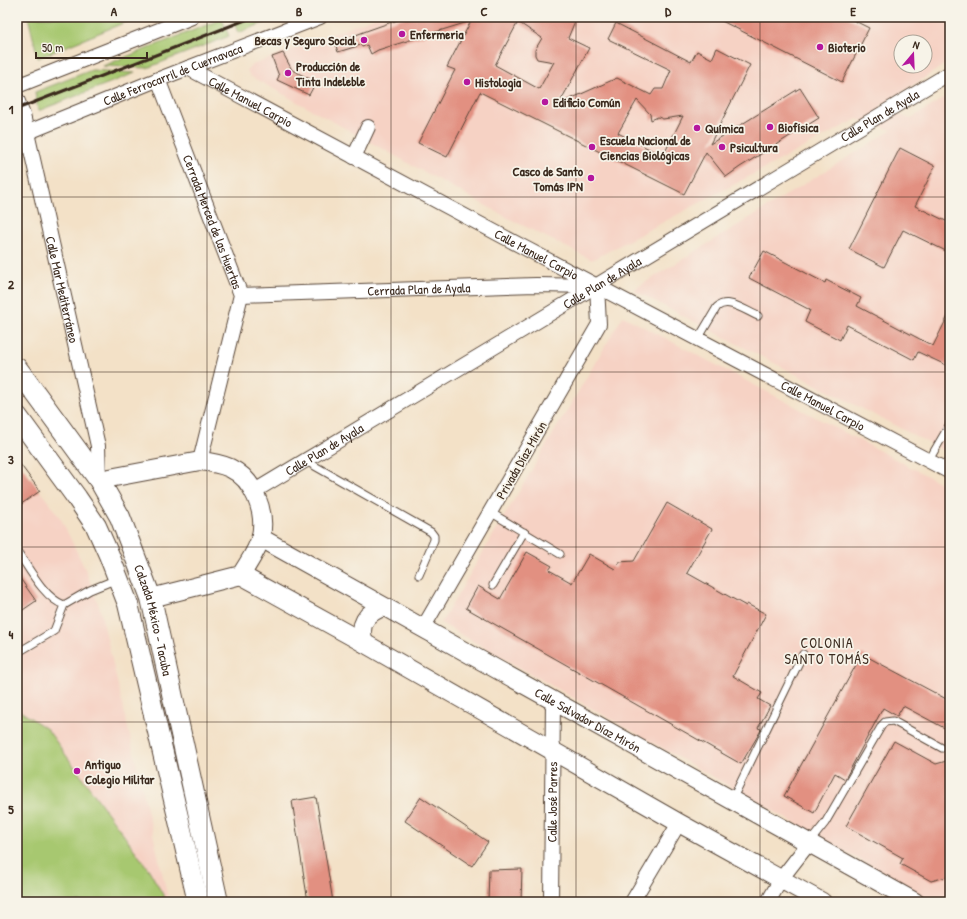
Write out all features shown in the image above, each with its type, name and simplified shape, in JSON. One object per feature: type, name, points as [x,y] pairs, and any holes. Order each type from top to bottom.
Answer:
[{"type":"main road","name":"Calzada México - Tacuba","points":[[17,368],[99,480],[120,517],[151,598],[218,902]]},
{"type":"main road","name":"Calzada México - Tacuba","points":[[17,416],[96,526],[110,555],[119,579],[128,604],[198,902]]},
{"type":"main road","points":[[128,604],[151,598]]},
{"type":"street","points":[[17,86],[192,17]]},
{"type":"street","name":"Calle Ferrocarril de Cuernavaca","points":[[26,133],[158,79],[320,17]]},
{"type":"street","name":"Calle Manuel Carpio","points":[[188,68],[950,472]]},
{"type":"street","name":"Calle Plan de Ayala","points":[[253,492],[950,73]]},
{"type":"street","name":"Cerrada Merced de las Huertas","points":[[158,79],[241,295],[200,461]]},
{"type":"street","name":"Calle Mar Mediterráneo","points":[[17,99],[22,115],[98,446],[99,480]]},
{"type":"street","points":[[354,157],[368,126]]},
{"type":"street","name":"Cerrada Plan de Ayala","points":[[241,295],[536,285],[597,286]]},
{"type":"street","name":"Privada Díaz Mirón","points":[[423,628],[599,324],[597,286]]},
{"type":"street","points":[[99,480],[200,461],[231,468],[245,478],[261,508],[261,538],[241,575]]},
{"type":"street","name":"Calle Salvador Díaz Mirón","points":[[261,538],[914,902]]},
{"type":"street","points":[[151,598],[241,575],[552,749],[679,823],[822,902]]},
{"type":"street","points":[[364,643],[361,635],[365,620],[370,613],[376,609],[384,607]]},
{"type":"street","name":"Calle José Parres","points":[[551,902],[553,701]]},
{"type":"street","points":[[632,902],[679,823]]},
{"type":"street","points":[[768,902],[781,879],[809,843]]},
{"type":"lane","points":[[698,339],[717,307],[721,303],[729,303],[758,316]]},
{"type":"lane","points":[[929,460],[950,424]]},
{"type":"lane","points":[[306,461],[431,532],[434,536],[434,540],[419,575]]},
{"type":"lane","points":[[490,512],[560,554]]},
{"type":"lane","points":[[493,585],[524,532]]},
{"type":"lane","points":[[17,551],[48,595],[64,605]]},
{"type":"lane","points":[[17,652],[54,631],[64,605],[90,590],[119,579]]},
{"type":"lane","points":[[732,800],[803,654]]},
{"type":"lane","points":[[809,843],[825,823],[885,722],[893,721],[942,748]]},
{"type":"shaded area","name":"Casco de Santo Tomás IPN","points":[[376,17],[950,17],[950,61],[933,72],[933,34],[893,34],[893,74],[930,74],[880,107],[910,119],[950,95],[950,454],[633,290],[892,130],[857,119],[592,260],[510,219],[250,76],[247,70],[250,66]]},
{"type":"shaded area","points":[[623,316],[950,488],[950,902],[934,902],[441,623]]},
{"type":"shaded area","name":"Antiguo Colegio Militar","points":[[17,460],[61,519],[86,571],[100,609],[169,902],[17,902]]},
{"type":"green space","points":[[28,17],[138,17],[38,58]]},
{"type":"green space","points":[[232,17],[279,17],[238,33]]},
{"type":"green space","points":[[222,19],[229,36],[147,68],[103,66]]},
{"type":"green space","points":[[92,70],[135,73],[38,111],[35,92]]},
{"type":"green space","points":[[17,709],[47,729],[149,870],[167,902],[17,902]]},
{"type":"building","points":[[406,17],[567,17],[575,21],[568,38],[589,48],[559,104],[617,78],[651,95],[655,89],[663,89],[671,70],[608,39],[616,23],[691,62],[697,51],[712,59],[717,48],[750,65],[710,144],[800,88],[819,118],[726,177],[706,152],[684,194],[480,92],[447,157],[418,143],[455,70],[447,67],[471,21],[378,50],[371,54],[367,45],[362,47],[361,45],[338,52],[335,43]],"holes":[[[518,22],[542,38],[535,50],[537,59],[554,62],[539,89],[495,65]],[[637,100],[650,114],[651,120],[658,117],[663,119],[683,116],[663,156],[618,133]]]},
{"type":"building","name":"Bioterio","points":[[714,17],[847,17],[869,28],[842,82]]},
{"type":"building","name":"Producción de Tinta Indeleble","points":[[283,53],[292,70],[316,82],[309,95],[277,80],[279,76],[272,57]]},
{"type":"building","points":[[900,148],[935,166],[915,206],[950,223],[950,253],[903,230],[884,267],[849,249]]},
{"type":"building","points":[[764,251],[825,283],[826,280],[861,298],[857,306],[933,346],[950,312],[950,367],[918,352],[914,360],[847,325],[840,340],[805,322],[810,310],[749,278]]},
{"type":"building","points":[[17,460],[40,491],[17,507]]},
{"type":"building","points":[[667,503],[712,529],[687,573],[746,606],[747,604],[766,614],[733,676],[762,693],[758,699],[770,706],[758,728],[761,729],[760,732],[741,764],[466,608],[478,586],[500,599],[527,552],[552,566],[549,570],[572,583],[589,554],[615,569],[619,562],[634,561]]},
{"type":"building","points":[[17,574],[36,601],[17,614]]},
{"type":"building","points":[[862,654],[950,701],[950,731],[903,706],[897,716],[883,708],[845,779],[835,773],[814,813],[784,796]]},
{"type":"building","points":[[894,741],[936,764],[950,760],[950,876],[931,881],[900,864],[903,858],[846,826]]},
{"type":"building","points":[[316,797],[333,902],[308,902],[292,801]]},
{"type":"building","points":[[421,797],[488,842],[472,866],[405,821]]},
{"type":"building","points":[[522,869],[521,902],[488,902],[489,870]]},
{"type":"railway","points":[[17,109],[253,17]]},
{"type":"place","name":"Enfermeria","points":[[402,34]]},
{"type":"place","name":"Becas y Seguro Social","points":[[364,40]]},
{"type":"place","name":"Bioterio","points":[[820,47]]},
{"type":"place","name":"Producción de Tinta Indeleble","points":[[288,73]]},
{"type":"place","name":"Histologia","points":[[467,82]]},
{"type":"place","name":"Edificio Común","points":[[545,102]]},
{"type":"place","name":"Biofísica","points":[[770,127]]},
{"type":"place","name":"Química","points":[[697,128]]},
{"type":"place","name":"Escuela Nacional de Ciencias Biológicas","points":[[592,147]]},
{"type":"place","name":"Psicultura","points":[[722,147]]},
{"type":"place","name":"Casco de Santo Tomás IPN","points":[[591,178]]},
{"type":"place","name":"Antiguo Colegio Militar","points":[[77,771]]},
{"type":"district","name":"COLONIA SANTO TOMÁS","points":[[827,652]]}]
